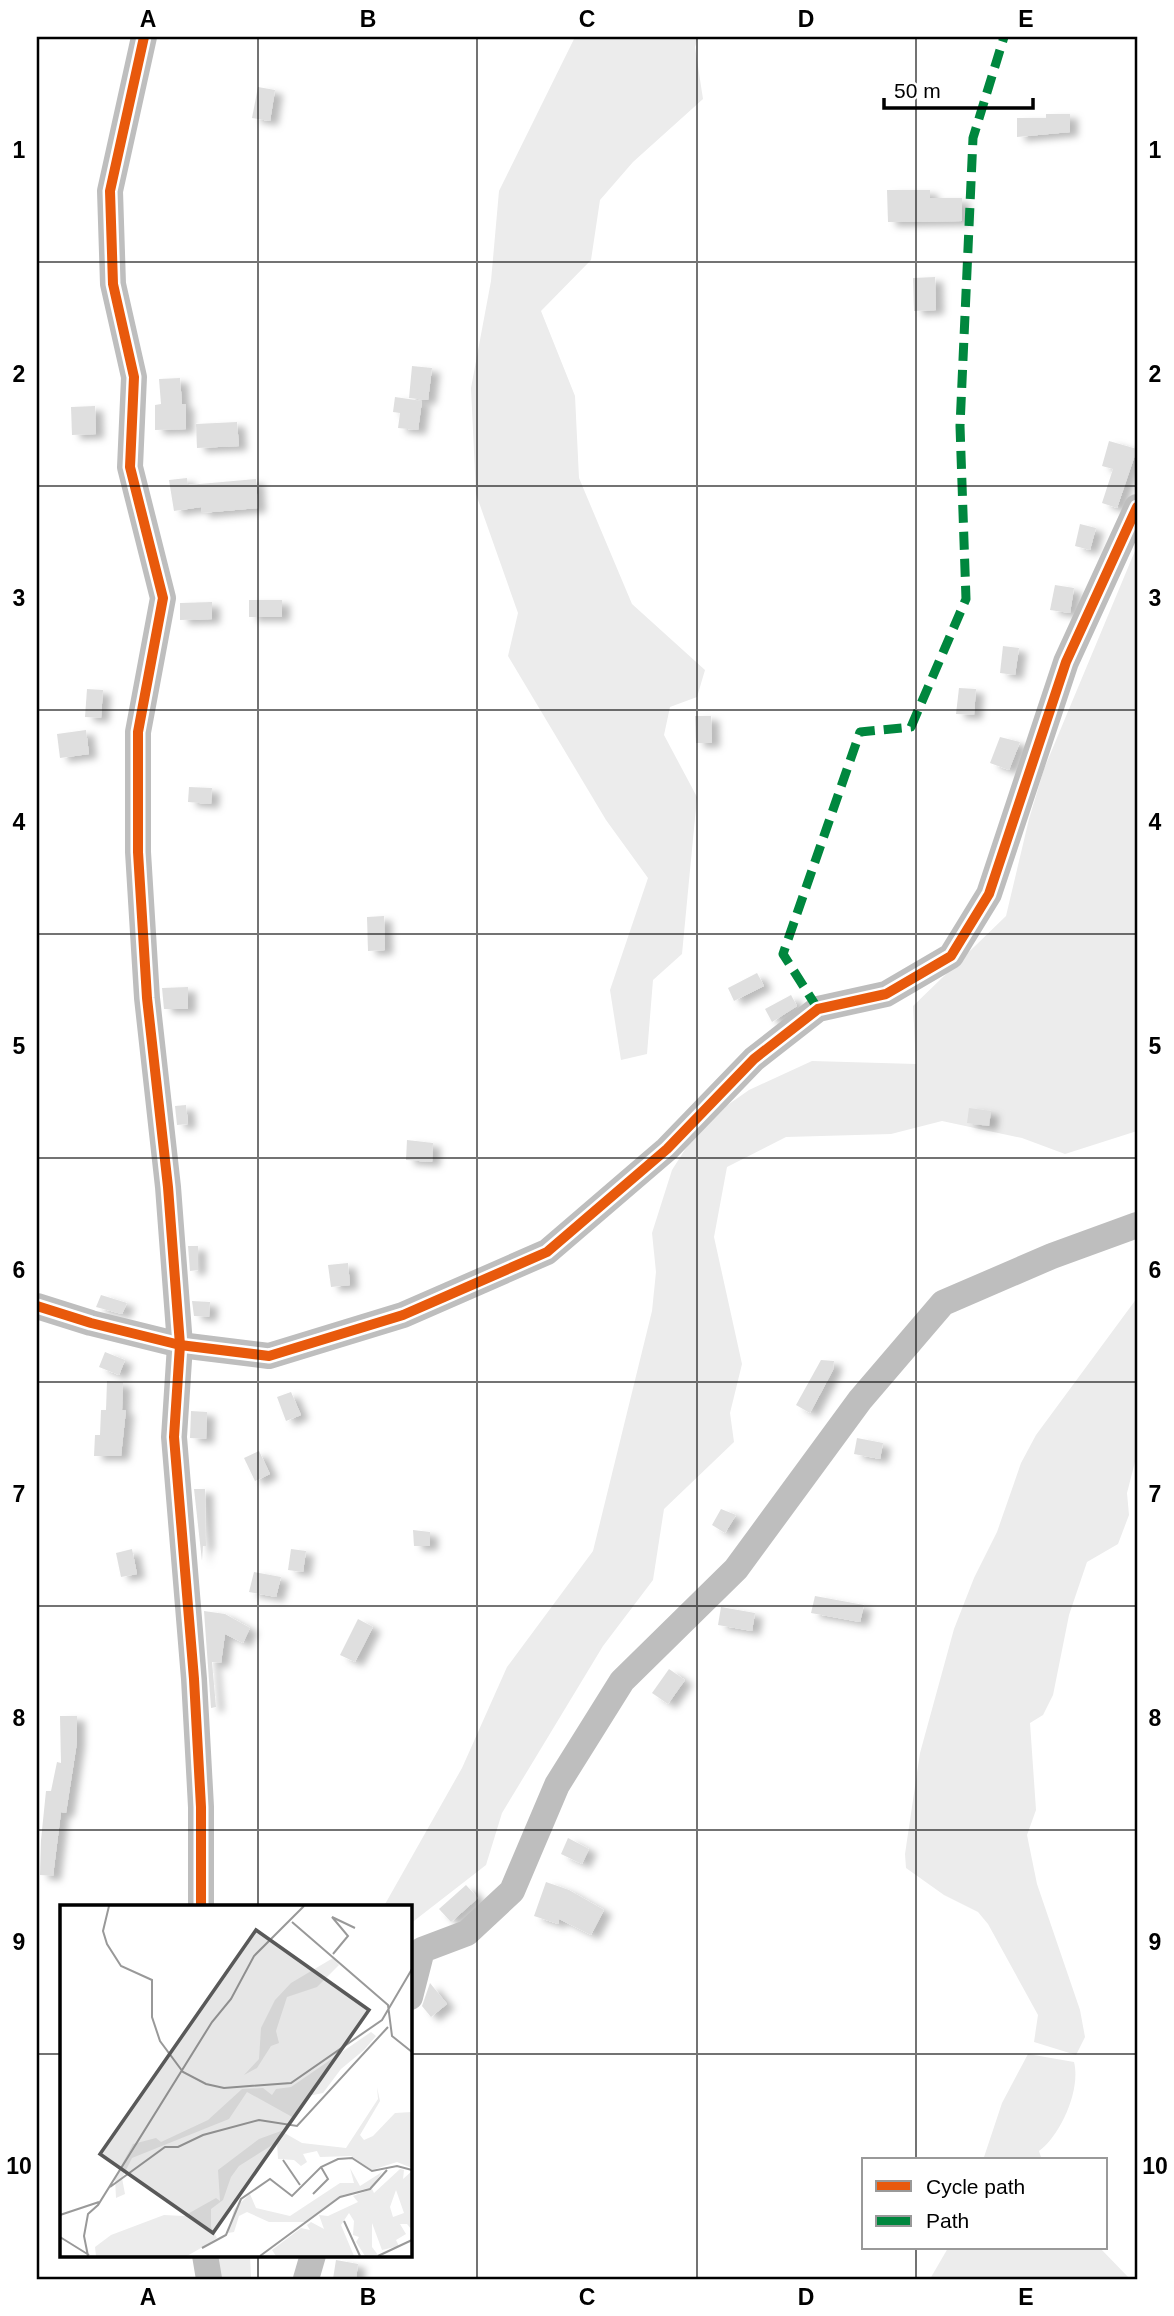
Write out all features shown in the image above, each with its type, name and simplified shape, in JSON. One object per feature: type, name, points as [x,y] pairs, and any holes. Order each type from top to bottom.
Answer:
[{"type":"street","points":[[144,37],[110,191],[113,284],[134,377],[130,467],[163,598],[138,732],[138,852],[147,998],[168,1187],[180,1345],[174,1437],[194,1679],[201,1807],[201,1905]]},
{"type":"street","points":[[37,1306],[91,1323],[180,1345],[269,1356],[403,1315],[547,1252],[667,1149],[754,1059],[818,1009],[886,995],[951,956],[989,894],[1066,662],[1137,507]]},
{"type":"street","points":[[411,1993],[422,1950],[467,1933],[512,1891],[557,1785],[622,1681],[736,1569],[860,1401],[943,1303],[1052,1256],[1137,1225]]},
{"type":"street","points":[[205,2256],[209,2279]]},
{"type":"street","points":[[306,2279],[313,2256]]},
{"type":"shaded area","points":[[575,37],[698,37],[695,47],[703,99],[633,162],[600,200],[591,260],[541,311],[575,396],[579,478],[632,604],[705,670],[697,697],[670,707],[664,735],[697,797],[682,954],[653,980],[647,1054],[621,1060],[610,990],[648,878],[606,820],[508,656],[518,613],[476,494],[471,388],[491,281],[499,191]]},
{"type":"shaded area","points":[[1137,546],[1137,1131],[1065,1154],[1022,1138],[942,1121],[891,1134],[786,1137],[727,1167],[714,1237],[742,1364],[730,1413],[734,1442],[664,1509],[653,1580],[603,1646],[502,1813],[486,1865],[411,1923],[411,1905],[385,1905],[462,1768],[507,1667],[593,1551],[652,1311],[656,1272],[652,1233],[672,1170],[702,1123],[749,1090],[812,1061],[916,1064],[913,1006],[1006,916],[1044,769]]},
{"type":"shaded area","points":[[1137,1298],[1137,1454],[1127,1493],[1129,1515],[1118,1544],[1087,1562],[1069,1615],[1053,1695],[1043,1715],[1030,1723],[1036,1810],[1027,1835],[1037,1884],[1080,2010],[1085,2037],[1076,2055],[1034,2042],[1038,2015],[988,1924],[978,1912],[944,1895],[906,1868],[905,1854],[920,1753],[954,1629],[974,1578],[997,1532],[1021,1463],[1036,1435]]},
{"type":"shaded area","points":[[1028,2054],[1074,2062],[1075,2085],[1072,2098],[1062,2123],[1039,2151],[1041,2158],[984,2158],[1002,2103]]},
{"type":"shaded area","points":[[947,2250],[1102,2250],[1130,2279],[930,2279]]},
{"type":"shaded area","points":[[193,2256],[250,2256],[251,2279],[197,2279]]},
{"type":"building","points":[[258,87],[275,90],[270,121],[252,118]]},
{"type":"building","points":[[1046,114],[1070,114],[1070,132],[1017,137],[1017,118],[1046,118]]},
{"type":"building","points":[[887,190],[930,190],[930,198],[962,198],[962,221],[888,222]]},
{"type":"building","points":[[935,277],[936,310],[914,311],[913,278]]},
{"type":"building","points":[[412,366],[432,368],[428,400],[409,398]]},
{"type":"building","points":[[180,378],[182,404],[186,404],[186,429],[155,430],[155,405],[161,404],[159,379]]},
{"type":"building","points":[[395,397],[422,401],[418,430],[398,428],[400,413],[393,412]]},
{"type":"building","points":[[95,406],[96,434],[72,435],[71,407]]},
{"type":"building","points":[[237,422],[239,446],[197,448],[196,424]]},
{"type":"building","points":[[1109,441],[1137,449],[1117,508],[1102,503],[1113,469],[1102,466]]},
{"type":"building","points":[[187,478],[188,485],[256,479],[258,508],[201,513],[201,507],[174,511],[169,480]]},
{"type":"building","points":[[1080,524],[1096,528],[1090,550],[1075,546]]},
{"type":"building","points":[[1055,585],[1074,588],[1070,613],[1050,610]]},
{"type":"building","points":[[249,600],[282,600],[282,617],[249,617]]},
{"type":"building","points":[[212,602],[212,619],[180,620],[180,603]]},
{"type":"building","points":[[1003,646],[1019,648],[1015,675],[1000,673]]},
{"type":"building","points":[[959,688],[976,689],[974,715],[956,714]]},
{"type":"building","points":[[87,689],[103,690],[101,718],[85,717]]},
{"type":"building","points":[[695,716],[711,716],[712,743],[696,743]]},
{"type":"building","points":[[86,730],[89,754],[60,758],[57,734]]},
{"type":"building","points":[[1000,737],[1020,742],[1009,770],[990,763]]},
{"type":"building","points":[[189,787],[212,788],[211,804],[188,802]]},
{"type":"building","points":[[384,916],[385,950],[368,951],[367,917]]},
{"type":"building","points":[[757,973],[764,986],[734,1001],[728,988]]},
{"type":"building","points":[[188,987],[188,1009],[164,1009],[162,988]]},
{"type":"building","points":[[791,995],[797,1006],[772,1022],[765,1009]]},
{"type":"building","points":[[186,1105],[188,1124],[177,1125],[175,1106]]},
{"type":"building","points":[[969,1108],[991,1111],[989,1126],[967,1123]]},
{"type":"building","points":[[407,1140],[433,1143],[432,1162],[406,1160]]},
{"type":"building","points":[[188,1246],[198,1246],[198,1270],[190,1271]]},
{"type":"building","points":[[348,1263],[350,1285],[331,1287],[328,1265]]},
{"type":"building","points":[[101,1295],[127,1303],[122,1314],[96,1307]]},
{"type":"building","points":[[192,1301],[210,1302],[209,1317],[194,1316]]},
{"type":"building","points":[[105,1352],[125,1360],[119,1375],[99,1367]]},
{"type":"building","points":[[821,1360],[834,1361],[833,1370],[810,1413],[796,1405]]},
{"type":"building","points":[[107,1381],[123,1382],[122,1410],[126,1410],[121,1456],[94,1456],[95,1435],[100,1435],[101,1410],[106,1410]]},
{"type":"building","points":[[291,1392],[301,1415],[286,1421],[277,1397]]},
{"type":"building","points":[[191,1411],[207,1412],[206,1439],[190,1438]]},
{"type":"building","points":[[857,1438],[883,1443],[880,1459],[854,1454]]},
{"type":"building","points":[[259,1451],[270,1474],[255,1481],[244,1458]]},
{"type":"building","points":[[194,1489],[205,1489],[206,1546],[203,1546],[202,1561]]},
{"type":"building","points":[[721,1509],[736,1515],[725,1533],[712,1525]]},
{"type":"building","points":[[413,1530],[430,1532],[430,1546],[414,1546]]},
{"type":"building","points":[[132,1549],[137,1574],[121,1577],[116,1553]]},
{"type":"building","points":[[291,1549],[306,1551],[303,1572],[288,1570]]},
{"type":"building","points":[[254,1572],[281,1577],[276,1597],[249,1592]]},
{"type":"building","points":[[815,1596],[864,1605],[860,1622],[811,1613]]},
{"type":"building","points":[[721,1607],[755,1613],[752,1631],[718,1625]]},
{"type":"building","points":[[204,1611],[225,1614],[250,1628],[243,1643],[225,1634],[221,1663],[212,1662],[216,1707],[211,1708]]},
{"type":"building","points":[[358,1619],[373,1627],[355,1662],[340,1655]]},
{"type":"building","points":[[669,1669],[685,1680],[668,1704],[652,1693]]},
{"type":"building","points":[[60,1716],[77,1716],[77,1742],[66,1813],[61,1812],[53,1876],[40,1875],[46,1791],[51,1791],[57,1762],[61,1763]]},
{"type":"building","points":[[568,1838],[589,1849],[582,1864],[561,1854]]},
{"type":"building","points":[[546,1882],[569,1890],[604,1910],[591,1935],[559,1919],[558,1924],[534,1916]]},
{"type":"building","points":[[466,1885],[478,1898],[451,1922],[439,1909]]},
{"type":"building","points":[[430,1983],[447,2004],[431,2017],[422,2006]]},
{"type":"building","points":[[336,2260],[358,2264],[356,2279],[333,2279]]},
{"type":"marked path","points":[[818,1009],[783,954],[860,732],[911,727],[966,599],[960,426],[973,138],[1004,37]]},
{"type":"cycle path","points":[[144,37],[110,191],[113,284],[134,377],[130,467],[163,598],[138,732],[138,852],[147,998],[168,1187],[180,1345],[174,1437],[194,1679],[201,1807],[201,1905]]},
{"type":"cycle path","points":[[37,1306],[91,1323],[180,1345],[269,1356],[403,1315],[547,1252],[667,1149],[754,1059],[818,1009],[886,994],[951,956],[989,894],[1066,662],[1137,507]]}]
